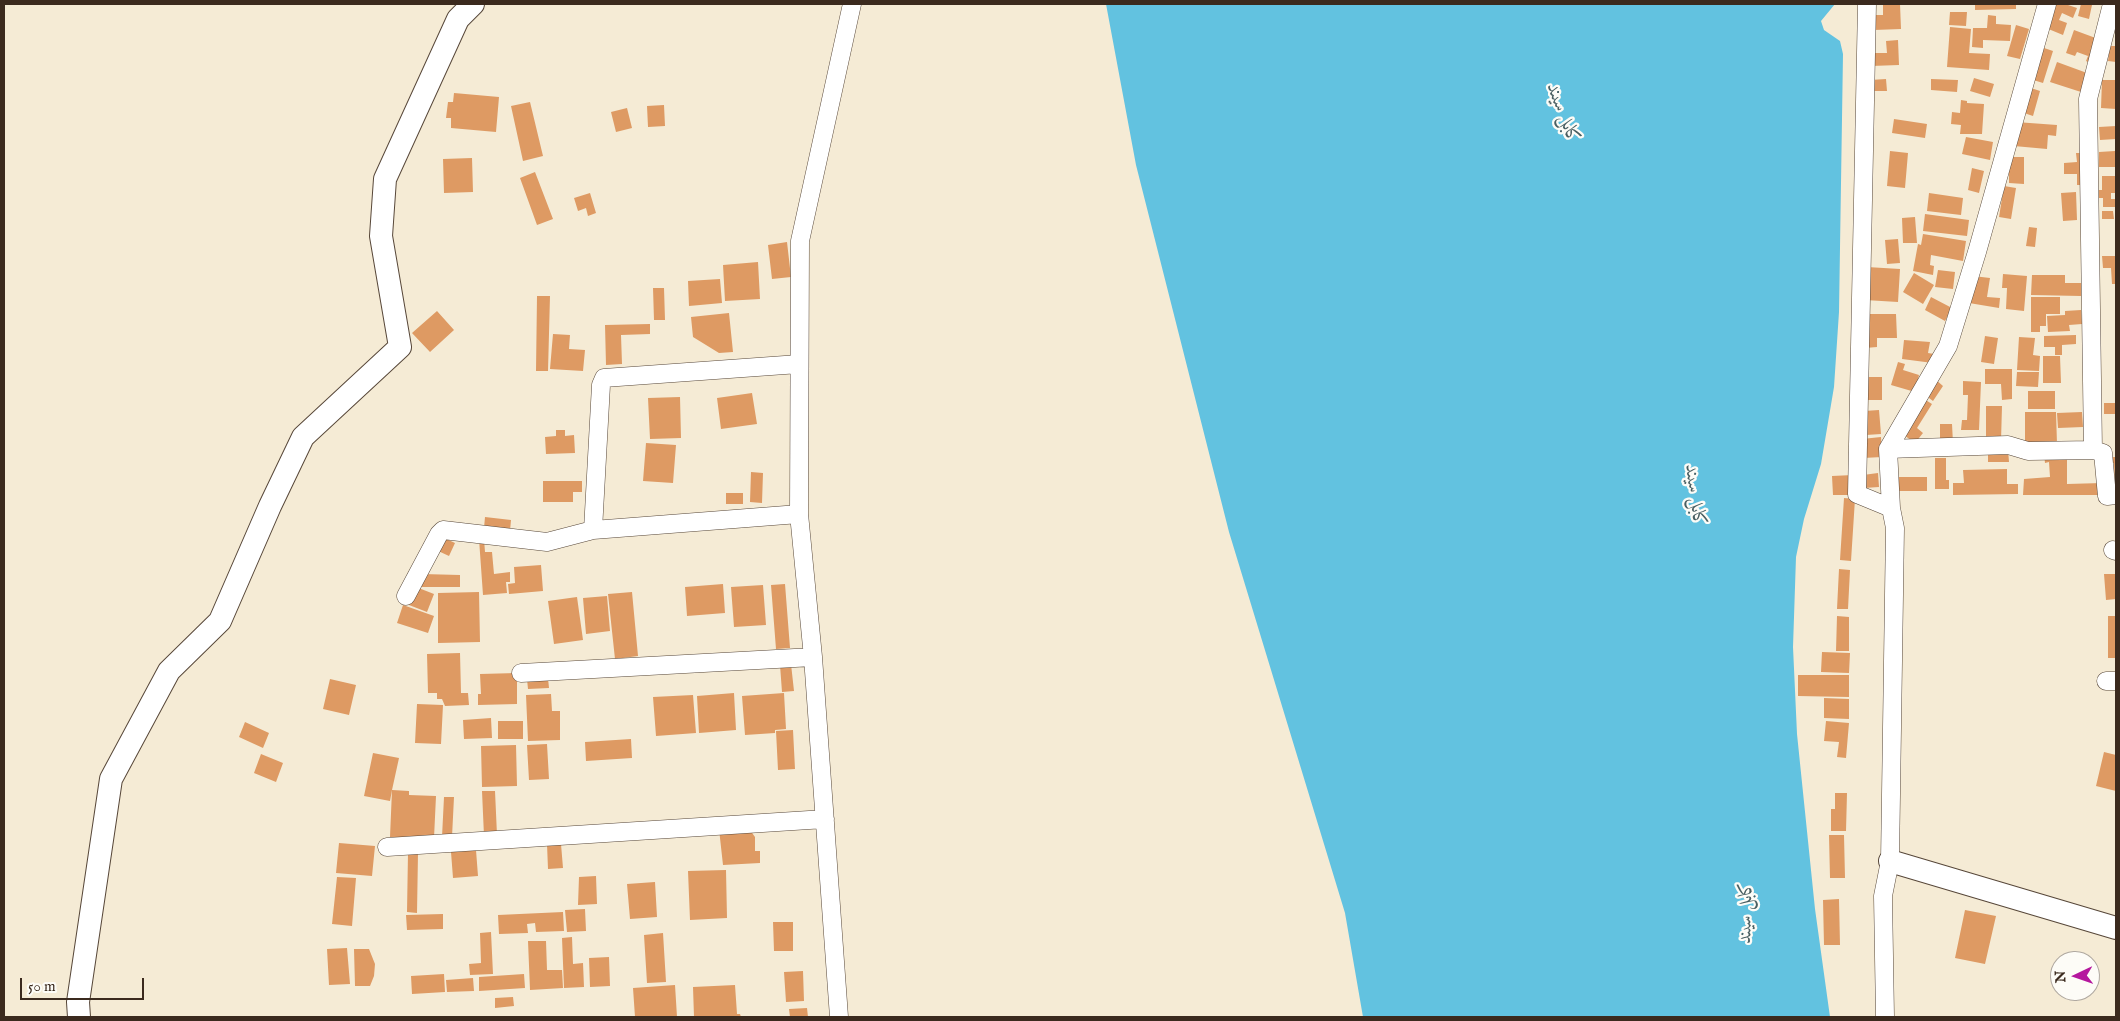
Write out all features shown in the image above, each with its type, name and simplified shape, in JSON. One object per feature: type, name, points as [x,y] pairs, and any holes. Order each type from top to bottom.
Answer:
[{"type":"street","points":[[79,1017],[78,1002],[111,779],[169,671],[220,621],[302,437],[400,347],[381,236],[385,180],[458,19],[473,4]]},
{"type":"street","points":[[839,1017],[813,657],[799,514],[800,241],[852,4]]},
{"type":"street","points":[[1867,4],[1857,494],[1891,508]]},
{"type":"street","points":[[1885,1017],[1883,896],[1890,861],[1895,528],[1891,508],[1888,449],[1948,346],[2046,4]]},
{"type":"street","points":[[2093,450],[2088,99],[2110,7]]},
{"type":"street","points":[[593,530],[601,385],[604,378],[799,364]]},
{"type":"street","points":[[1888,449],[2008,445],[2028,451],[2093,450],[2103,452],[2107,496],[2116,496]]},
{"type":"street","points":[[406,596],[439,534],[443,530],[547,542],[593,530],[799,514]]},
{"type":"street","points":[[521,673],[813,657]]},
{"type":"street","points":[[387,847],[825,819]]},
{"type":"street","points":[[1890,861],[2116,928]]},
{"type":"water","name":"کابل سيند","points":[[1106,4],[1835,4],[1821,21],[1824,30],[1840,41],[1843,54],[1839,312],[1834,387],[1821,464],[1804,519],[1796,557],[1793,647],[1797,734],[1815,909],[1830,1017],[1363,1017],[1345,913],[1229,532],[1136,165]]},
{"type":"building","points":[[1883,4],[1900,4],[1901,29],[1874,30],[1874,15],[1883,15]]},
{"type":"building","points":[[1975,4],[2016,4],[2016,9],[1975,10]]},
{"type":"building","points":[[2055,4],[2065,4],[2077,8],[2073,18],[2062,13],[2059,20],[2067,23],[2063,35],[2046,28]]},
{"type":"building","points":[[2081,4],[2092,5],[2089,19],[2078,16]]},
{"type":"building","points":[[1950,12],[1967,12],[1966,26],[1949,25]]},
{"type":"building","points":[[1988,15],[1996,16],[1996,24],[2011,25],[2010,41],[1983,40],[1983,48],[1972,47],[1973,28],[1987,28]]},
{"type":"building","points":[[2016,25],[2029,29],[2020,59],[2007,56]]},
{"type":"building","points":[[1950,27],[1971,29],[1969,53],[1990,54],[1989,70],[1947,67]]},
{"type":"building","points":[[2074,30],[2101,40],[2092,64],[2086,61],[2088,56],[2077,52],[2075,56],[2066,53]]},
{"type":"building","points":[[1898,40],[1899,65],[1871,66],[1871,53],[1887,53],[1886,41]]},
{"type":"building","points":[[2110,46],[2116,46],[2116,62],[2108,61]]},
{"type":"building","points":[[2041,47],[2053,51],[2043,83],[2030,79]]},
{"type":"building","points":[[2057,62],[2087,73],[2081,92],[2050,82]]},
{"type":"building","points":[[1974,78],[1994,84],[1990,97],[1970,91]]},
{"type":"building","points":[[1886,79],[1887,91],[1870,91],[1870,80]]},
{"type":"building","points":[[1931,79],[1958,80],[1957,92],[1931,90]]},
{"type":"building","points":[[2102,80],[2116,80],[2116,109],[2101,108]]},
{"type":"building","points":[[2028,87],[2040,91],[2033,116],[2021,112]]},
{"type":"building","points":[[454,93],[499,97],[496,132],[451,128],[451,118],[446,118],[448,102],[453,102]]},
{"type":"building","points":[[1961,100],[1967,101],[1967,103],[1984,104],[1982,134],[1960,134],[1961,125],[1951,124],[1952,112],[1960,113]]},
{"type":"building","points":[[530,102],[543,156],[523,161],[511,106]]},
{"type":"building","points":[[664,105],[665,126],[648,127],[647,106]]},
{"type":"building","points":[[627,108],[632,128],[616,132],[611,112]]},
{"type":"building","points":[[1894,119],[1927,124],[1925,138],[1892,133]]},
{"type":"building","points":[[2016,122],[2057,125],[2056,136],[2048,135],[2047,149],[2014,146]]},
{"type":"building","points":[[2116,126],[2116,139],[2100,140],[2099,127]]},
{"type":"building","points":[[1966,137],[1993,142],[1990,160],[1962,154]]},
{"type":"building","points":[[1890,151],[1908,153],[1905,188],[1887,186]]},
{"type":"building","points":[[2115,151],[2116,167],[2099,167],[2099,152]]},
{"type":"building","points":[[2076,153],[2081,153],[2082,185],[2077,185],[2077,174],[2064,174],[2064,163],[2077,162]]},
{"type":"building","points":[[2009,157],[2024,157],[2024,184],[2009,183]]},
{"type":"building","points":[[472,158],[473,192],[444,193],[443,159]]},
{"type":"building","points":[[1972,168],[1984,171],[1979,193],[1968,190]]},
{"type":"building","points":[[535,172],[553,219],[537,225],[520,178]]},
{"type":"building","points":[[2102,176],[2116,176],[2116,193],[2111,193],[2111,199],[2116,199],[2116,207],[2103,207],[2103,198],[2099,198],[2099,190],[2102,190]]},
{"type":"building","points":[[2004,186],[2016,188],[2011,219],[1999,217]]},
{"type":"building","points":[[2076,192],[2077,220],[2063,221],[2061,193]]},
{"type":"building","points":[[590,193],[596,213],[588,216],[586,208],[578,211],[574,198]]},
{"type":"building","points":[[1929,193],[1963,198],[1961,215],[1927,211]]},
{"type":"building","points":[[2102,211],[2113,211],[2114,219],[2102,219]]},
{"type":"building","points":[[1925,214],[1969,220],[1967,236],[1923,231]]},
{"type":"building","points":[[1915,217],[1917,243],[1903,243],[1902,218]]},
{"type":"building","points":[[2029,227],[2037,228],[2035,247],[2026,246]]},
{"type":"building","points":[[1923,234],[1966,241],[1963,261],[1931,255],[1930,265],[1934,266],[1933,275],[1913,271],[1918,244],[1921,245]]},
{"type":"building","points":[[1898,239],[1900,263],[1887,264],[1885,240]]},
{"type":"building","points":[[787,242],[791,277],[772,279],[768,245]]},
{"type":"building","points":[[2102,256],[2116,256],[2116,284],[2112,284],[2111,268],[2103,268]]},
{"type":"building","points":[[758,262],[760,299],[725,301],[723,265]]},
{"type":"building","points":[[1867,267],[1900,269],[1898,302],[1865,300]]},
{"type":"building","points":[[1938,270],[1955,272],[1953,289],[1935,287]]},
{"type":"building","points":[[1914,273],[1934,285],[1923,304],[1903,292]]},
{"type":"building","points":[[2003,274],[2027,276],[2024,311],[2006,309],[2007,288],[2002,288]]},
{"type":"building","points":[[2032,275],[2065,275],[2065,283],[2081,283],[2081,296],[2031,295]]},
{"type":"building","points":[[1973,276],[1990,278],[1987,297],[2000,298],[1999,308],[1969,303]]},
{"type":"building","points":[[720,279],[722,303],[689,306],[688,281]]},
{"type":"building","points":[[653,288],[664,288],[665,320],[654,320]]},
{"type":"building","points":[[537,296],[550,296],[548,371],[536,371]]},
{"type":"building","points":[[1931,297],[1952,308],[1945,321],[1925,310]]},
{"type":"building","points":[[2031,297],[2060,297],[2060,314],[2046,314],[2046,326],[2040,326],[2040,332],[2031,332]]},
{"type":"building","points":[[2081,310],[2082,324],[2069,325],[2070,331],[2048,332],[2047,316],[2065,315],[2065,311]]},
{"type":"building","points":[[437,311],[454,330],[430,352],[412,333]]},
{"type":"building","points":[[729,313],[733,352],[719,353],[693,337],[691,317]]},
{"type":"building","points":[[1864,314],[1896,314],[1897,338],[1877,338],[1877,347],[1865,348]]},
{"type":"building","points":[[650,324],[650,334],[621,335],[622,364],[606,365],[605,325]]},
{"type":"building","points":[[553,334],[570,335],[569,349],[585,350],[583,371],[550,369]]},
{"type":"building","points":[[2076,335],[2076,344],[2062,345],[2062,355],[2055,355],[2055,347],[2044,347],[2044,336]]},
{"type":"building","points":[[1985,336],[1998,338],[1994,364],[1981,362]]},
{"type":"building","points":[[2019,337],[2035,338],[2033,355],[2040,356],[2039,371],[2017,370]]},
{"type":"building","points":[[1904,340],[1930,342],[1928,353],[1934,354],[1933,363],[1902,359]]},
{"type":"building","points":[[2043,356],[2060,356],[2061,383],[2043,383]]},
{"type":"building","points":[[1898,362],[1905,364],[1903,370],[1919,375],[1915,392],[1891,385]]},
{"type":"building","points":[[1985,369],[2012,369],[2012,399],[2002,400],[2001,384],[1985,384]]},
{"type":"building","points":[[2017,372],[2039,372],[2038,387],[2016,386]]},
{"type":"building","points":[[1867,377],[1882,377],[1882,400],[1867,400]]},
{"type":"building","points":[[1935,379],[1943,386],[1933,401],[1925,395]]},
{"type":"building","points":[[1963,381],[1981,382],[1979,430],[1961,430],[1962,420],[1967,420],[1968,395],[1963,395]]},
{"type":"building","points":[[2028,391],[2055,391],[2055,409],[2028,409]]},
{"type":"building","points":[[752,393],[757,424],[721,429],[717,398]]},
{"type":"building","points":[[680,397],[681,438],[650,439],[648,398]]},
{"type":"building","points":[[1924,399],[1932,404],[1917,428],[1923,433],[1915,443],[1901,433]]},
{"type":"building","points":[[2104,403],[2116,403],[2116,414],[2104,414]]},
{"type":"building","points":[[1986,406],[2002,406],[2001,441],[1986,440]]},
{"type":"building","points":[[1879,410],[1881,434],[1866,435],[1864,411]]},
{"type":"building","points":[[2025,412],[2056,412],[2057,444],[2025,444]]},
{"type":"building","points":[[2082,412],[2083,427],[2058,428],[2057,413]]},
{"type":"building","points":[[1940,424],[1952,424],[1953,443],[1940,442]]},
{"type":"building","points":[[556,430],[565,430],[565,436],[574,435],[575,453],[546,454],[545,437],[556,436]]},
{"type":"building","points":[[1881,437],[1882,457],[1863,458],[1862,439]]},
{"type":"building","points":[[646,443],[676,445],[673,483],[643,481]]},
{"type":"building","points":[[1988,449],[2008,449],[2009,462],[1988,462]]},
{"type":"building","points":[[2044,454],[2067,454],[2067,484],[2102,483],[2103,495],[2023,495],[2024,479],[2050,477],[2049,462],[2045,463]]},
{"type":"building","points":[[2109,457],[2116,457],[2116,488],[2114,463],[2109,463]]},
{"type":"building","points":[[1935,458],[1946,458],[1946,480],[1949,480],[1949,489],[1935,489]]},
{"type":"building","points":[[2007,469],[2007,484],[2018,484],[2018,494],[1953,495],[1953,483],[1964,483],[1963,470]]},
{"type":"building","points":[[751,472],[763,473],[762,503],[750,502]]},
{"type":"building","points":[[1878,473],[1879,487],[1864,488],[1863,475]]},
{"type":"building","points":[[1853,475],[1853,495],[1833,495],[1832,476]]},
{"type":"building","points":[[1895,477],[1927,477],[1927,491],[1895,491]]},
{"type":"building","points":[[543,481],[582,481],[582,492],[573,492],[573,502],[543,502]]},
{"type":"building","points":[[726,493],[743,493],[743,504],[726,504]]},
{"type":"building","points":[[1844,498],[1855,499],[1851,561],[1840,560]]},
{"type":"building","points":[[485,517],[511,520],[510,531],[484,528]]},
{"type":"building","points":[[442,537],[455,543],[449,556],[436,550]]},
{"type":"building","points":[[479,539],[484,539],[485,552],[492,552],[494,574],[510,572],[510,582],[506,582],[507,593],[483,595]]},
{"type":"building","points":[[541,565],[543,591],[509,594],[508,584],[515,583],[514,567]]},
{"type":"building","points":[[1839,569],[1850,570],[1848,609],[1837,609]]},
{"type":"building","points":[[422,574],[460,575],[460,587],[422,587]]},
{"type":"building","points":[[2104,574],[2116,574],[2116,599],[2106,600]]},
{"type":"building","points":[[723,584],[725,613],[687,616],[685,587]]},
{"type":"building","points":[[785,584],[790,648],[776,649],[771,585]]},
{"type":"building","points":[[763,585],[766,625],[734,627],[731,587]]},
{"type":"building","points":[[416,587],[434,594],[427,612],[409,605]]},
{"type":"building","points":[[479,592],[480,642],[438,643],[438,593]]},
{"type":"building","points":[[632,592],[638,656],[615,659],[608,594]]},
{"type":"building","points":[[607,596],[610,631],[586,634],[583,598]]},
{"type":"building","points":[[577,597],[583,640],[554,644],[548,601]]},
{"type":"building","points":[[403,605],[434,616],[428,633],[397,623]]},
{"type":"building","points":[[1837,616],[1849,617],[1849,651],[1836,651]]},
{"type":"building","points":[[2108,616],[2116,616],[2116,658],[2108,658]]},
{"type":"building","points":[[1822,652],[1850,653],[1849,673],[1821,672]]},
{"type":"building","points":[[460,653],[461,693],[468,693],[469,705],[445,706],[442,699],[437,699],[437,693],[428,693],[427,654]]},
{"type":"building","points":[[791,664],[794,691],[782,692],[780,665]]},
{"type":"building","points":[[517,673],[517,704],[478,705],[478,694],[481,694],[480,674]]},
{"type":"building","points":[[1798,675],[1849,675],[1849,697],[1798,696]]},
{"type":"building","points":[[548,678],[549,688],[528,689],[527,679]]},
{"type":"building","points":[[330,679],[356,685],[349,715],[323,709]]},
{"type":"building","points":[[734,693],[736,730],[699,733],[697,696]]},
{"type":"building","points":[[784,693],[786,729],[775,730],[775,733],[745,735],[742,696]]},
{"type":"building","points":[[551,694],[552,711],[560,711],[560,740],[528,741],[526,695]]},
{"type":"building","points":[[693,695],[696,733],[656,736],[653,697]]},
{"type":"building","points":[[1824,698],[1849,699],[1849,719],[1824,718]]},
{"type":"building","points":[[417,704],[443,705],[441,744],[415,743]]},
{"type":"building","points":[[491,718],[492,738],[464,739],[463,720]]},
{"type":"building","points":[[498,721],[523,721],[523,739],[498,739]]},
{"type":"building","points":[[1826,721],[1849,723],[1846,758],[1837,757],[1839,742],[1824,741]]},
{"type":"building","points":[[245,722],[269,733],[263,748],[239,737]]},
{"type":"building","points":[[793,730],[795,769],[778,770],[776,731]]},
{"type":"building","points":[[631,739],[632,758],[586,761],[585,742]]},
{"type":"building","points":[[547,744],[549,779],[529,780],[527,745]]},
{"type":"building","points":[[516,745],[517,786],[482,787],[481,746]]},
{"type":"building","points":[[2104,752],[2116,755],[2116,791],[2096,786]]},
{"type":"building","points":[[373,753],[399,758],[390,801],[364,796]]},
{"type":"building","points":[[261,754],[283,763],[276,782],[254,773]]},
{"type":"building","points":[[392,790],[409,791],[409,795],[436,796],[434,838],[390,837]]},
{"type":"building","points":[[482,791],[495,791],[497,835],[484,836]]},
{"type":"building","points":[[1835,793],[1847,793],[1846,831],[1831,831],[1831,809],[1835,809]]},
{"type":"building","points":[[444,797],[454,797],[452,837],[442,837]]},
{"type":"building","points":[[719,829],[750,830],[755,837],[755,851],[760,851],[760,863],[723,865]]},
{"type":"building","points":[[1829,835],[1844,835],[1845,878],[1830,878]]},
{"type":"building","points":[[339,843],[375,846],[372,876],[336,873]]},
{"type":"building","points":[[547,844],[561,844],[563,868],[548,869]]},
{"type":"building","points":[[476,850],[478,876],[453,878],[451,852]]},
{"type":"building","points":[[408,853],[418,853],[417,913],[407,912]]},
{"type":"building","points":[[726,870],[727,918],[690,920],[688,871]]},
{"type":"building","points":[[596,876],[597,904],[578,905],[579,877]]},
{"type":"building","points":[[337,877],[356,878],[352,926],[332,924]]},
{"type":"building","points":[[655,882],[657,917],[630,919],[627,884]]},
{"type":"building","points":[[1839,899],[1840,945],[1824,945],[1823,900]]},
{"type":"building","points":[[585,909],[586,931],[567,932],[565,910]]},
{"type":"building","points":[[1965,910],[1996,916],[1985,964],[1955,958]]},
{"type":"building","points":[[563,912],[564,931],[536,932],[535,923],[527,924],[528,933],[499,934],[498,915]]},
{"type":"building","points":[[443,914],[443,929],[407,930],[406,915]]},
{"type":"building","points":[[773,922],[793,922],[793,951],[774,951]]},
{"type":"building","points":[[491,932],[493,974],[470,975],[469,964],[481,963],[480,933]]},
{"type":"building","points":[[663,933],[666,982],[647,983],[644,935]]},
{"type":"building","points":[[572,937],[573,964],[583,963],[584,987],[564,988],[562,938]]},
{"type":"building","points":[[528,941],[546,941],[547,970],[562,970],[563,988],[530,990]]},
{"type":"building","points":[[347,948],[350,984],[329,985],[327,949]]},
{"type":"building","points":[[354,949],[369,949],[375,964],[374,976],[370,986],[355,986]]},
{"type":"building","points":[[609,957],[610,986],[590,987],[589,958]]},
{"type":"building","points":[[803,971],[804,1001],[786,1002],[784,972]]},
{"type":"building","points":[[444,974],[445,992],[412,994],[411,976]]},
{"type":"building","points":[[524,974],[525,988],[479,991],[479,977]]},
{"type":"building","points":[[473,978],[474,991],[447,992],[446,980]]},
{"type":"building","points":[[675,985],[677,1017],[635,1017],[633,988]]},
{"type":"building","points":[[735,985],[737,1014],[740,1014],[741,1017],[694,1017],[693,987]]},
{"type":"building","points":[[513,997],[514,1006],[495,1008],[495,998]]},
{"type":"building","points":[[807,1008],[808,1017],[790,1017],[789,1009]]}]
